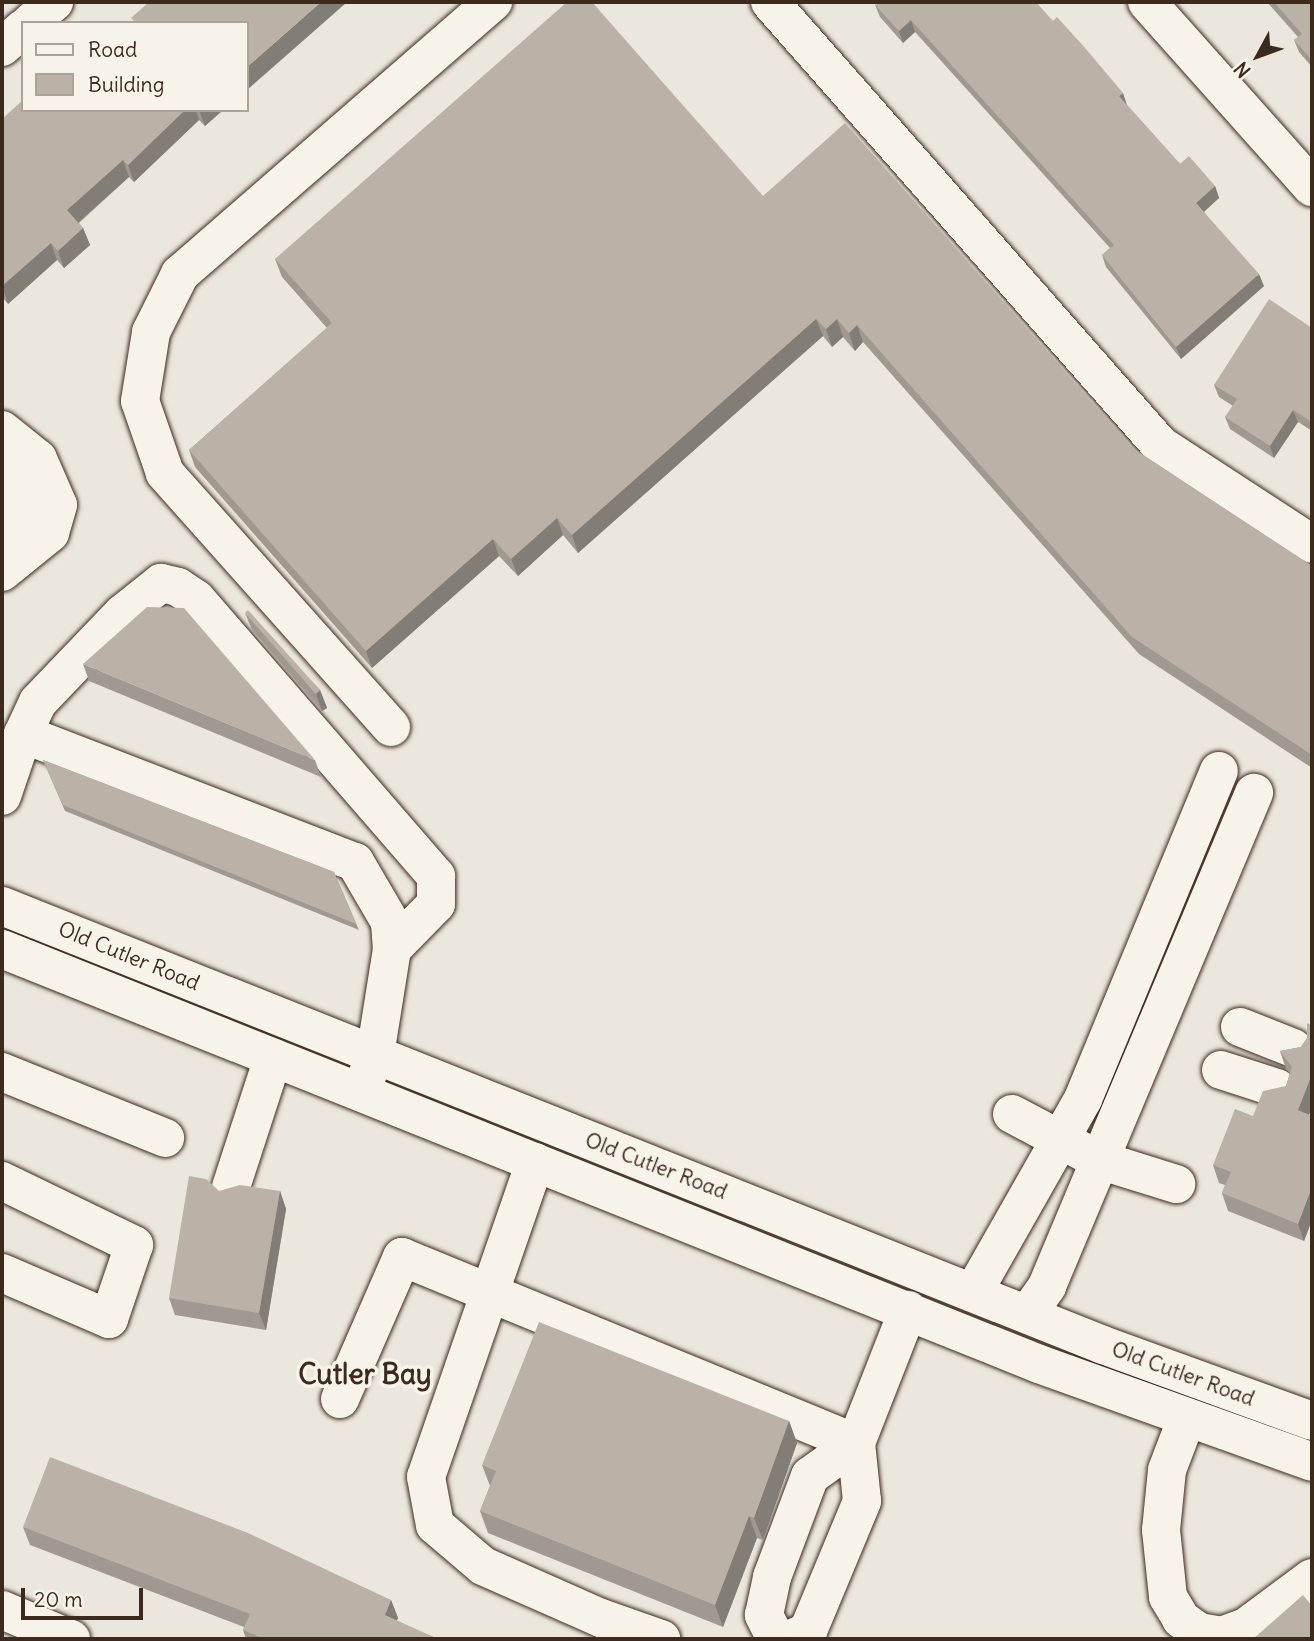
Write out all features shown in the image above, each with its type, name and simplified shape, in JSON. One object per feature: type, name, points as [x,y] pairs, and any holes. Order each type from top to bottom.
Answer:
[{"type":"main road","points":[[32,21],[54,2]]},
{"type":"main road","points":[[391,727],[165,473],[140,401],[150,332],[180,274],[493,2]]},
{"type":"main road","points":[[770,2],[1160,445],[1312,544]]},
{"type":"main road","points":[[1147,2],[1312,187]]},
{"type":"main road","points":[[2,47],[21,31]]},
{"type":"main road","points":[[2,430],[38,459],[58,505],[50,533],[10,566]]},
{"type":"main road","points":[[2,461],[24,482],[34,503],[34,522],[10,566]]},
{"type":"main road","points":[[2,504],[14,531],[10,566]]},
{"type":"main road","points":[[2,796],[23,734],[38,702],[122,614],[161,583],[178,587],[195,599],[436,876],[436,904],[392,949]]},
{"type":"main road","points":[[23,734],[355,862],[390,922],[392,949],[374,1055],[360,1094]]},
{"type":"main road","points":[[974,1291],[1083,1099],[1219,771]]},
{"type":"main road","points":[[948,1328],[973,1317],[1013,1323],[1029,1312],[1047,1286],[1254,793]]},
{"type":"main road","name":"Old Cutler Road","points":[[2,906],[550,1125],[1029,1312],[1103,1345],[1312,1421]]},
{"type":"main road","name":"Old Cutler Road","points":[[2,949],[948,1328],[1186,1420],[1312,1462]]},
{"type":"main road","points":[[231,1187],[286,1018]]},
{"type":"main road","points":[[1230,1051],[1285,1070]]},
{"type":"main road","points":[[2,1072],[165,1138]]},
{"type":"main road","points":[[1012,1114],[1099,1160],[1176,1184]]},
{"type":"main road","points":[[550,1125],[426,1477],[435,1525],[483,1566],[601,1618],[661,1639]]},
{"type":"main road","points":[[2,1181],[134,1245],[109,1319],[2,1273]]},
{"type":"main road","points":[[340,1399],[401,1257],[488,1296],[856,1443]]},
{"type":"main road","points":[[791,1639],[808,1630],[862,1501],[856,1443],[908,1310]]},
{"type":"main road","points":[[1186,1420],[1167,1470],[1161,1530],[1168,1597],[1181,1619],[1199,1632],[1221,1636],[1245,1627],[1312,1578]]},
{"type":"main road","points":[[776,1639],[764,1615],[772,1577],[810,1476],[856,1443]]},
{"type":"main road","points":[[2,1610],[71,1639]]},
{"type":"building","points":[[149,2],[321,2],[248,66],[248,21],[134,21],[131,18]]},
{"type":"building","points":[[567,2],[592,2],[763,196],[845,123],[1134,449],[1312,566],[1312,755],[1132,637],[857,325],[849,333],[837,319],[826,329],[816,319],[572,535],[557,518],[511,559],[493,539],[366,651],[189,450],[332,323],[275,259]]},
{"type":"building","points":[[879,2],[1036,2],[1053,21],[1057,17],[1123,93],[1119,96],[1180,164],[1189,156],[1215,186],[1196,203],[1259,274],[1176,347],[1102,255],[1114,245],[911,20],[899,31],[875,5]]},
{"type":"building","points":[[1274,2],[1312,2],[1312,60],[1294,40],[1302,34]]},
{"type":"building","points":[[21,102],[21,112],[183,112],[128,165],[123,160],[67,210],[83,228],[58,251],[51,243],[2,286],[2,119]]},
{"type":"building","points":[[1269,299],[1312,328],[1312,422],[1293,410],[1270,446],[1225,417],[1237,399],[1214,385]]},
{"type":"building","points":[[147,607],[184,608],[315,760],[83,664]]},
{"type":"building","points":[[248,610],[320,690],[316,694],[245,613]]},
{"type":"building","points":[[43,760],[334,872],[356,924],[63,805]]},
{"type":"building","points":[[1307,1023],[1312,1026],[1312,1074],[1298,1110],[1312,1116],[1312,1187],[1298,1224],[1222,1193],[1231,1172],[1213,1165],[1235,1109],[1253,1116],[1263,1091],[1286,1086],[1292,1067],[1280,1051],[1301,1047],[1307,1038]]},
{"type":"building","points":[[189,1176],[206,1179],[219,1191],[240,1185],[280,1191],[259,1313],[169,1298]]},
{"type":"building","points":[[539,1322],[789,1421],[754,1518],[749,1516],[715,1605],[480,1511],[496,1471],[482,1465]]},
{"type":"building","points":[[50,1457],[248,1533],[391,1600],[385,1615],[438,1639],[264,1639],[243,1630],[250,1614],[23,1527]]},
{"type":"building","points":[[1303,1595],[1312,1606],[1312,1639],[1253,1639]]},
{"type":"district","name":"Cutler Bay","points":[[365,1374]]}]
